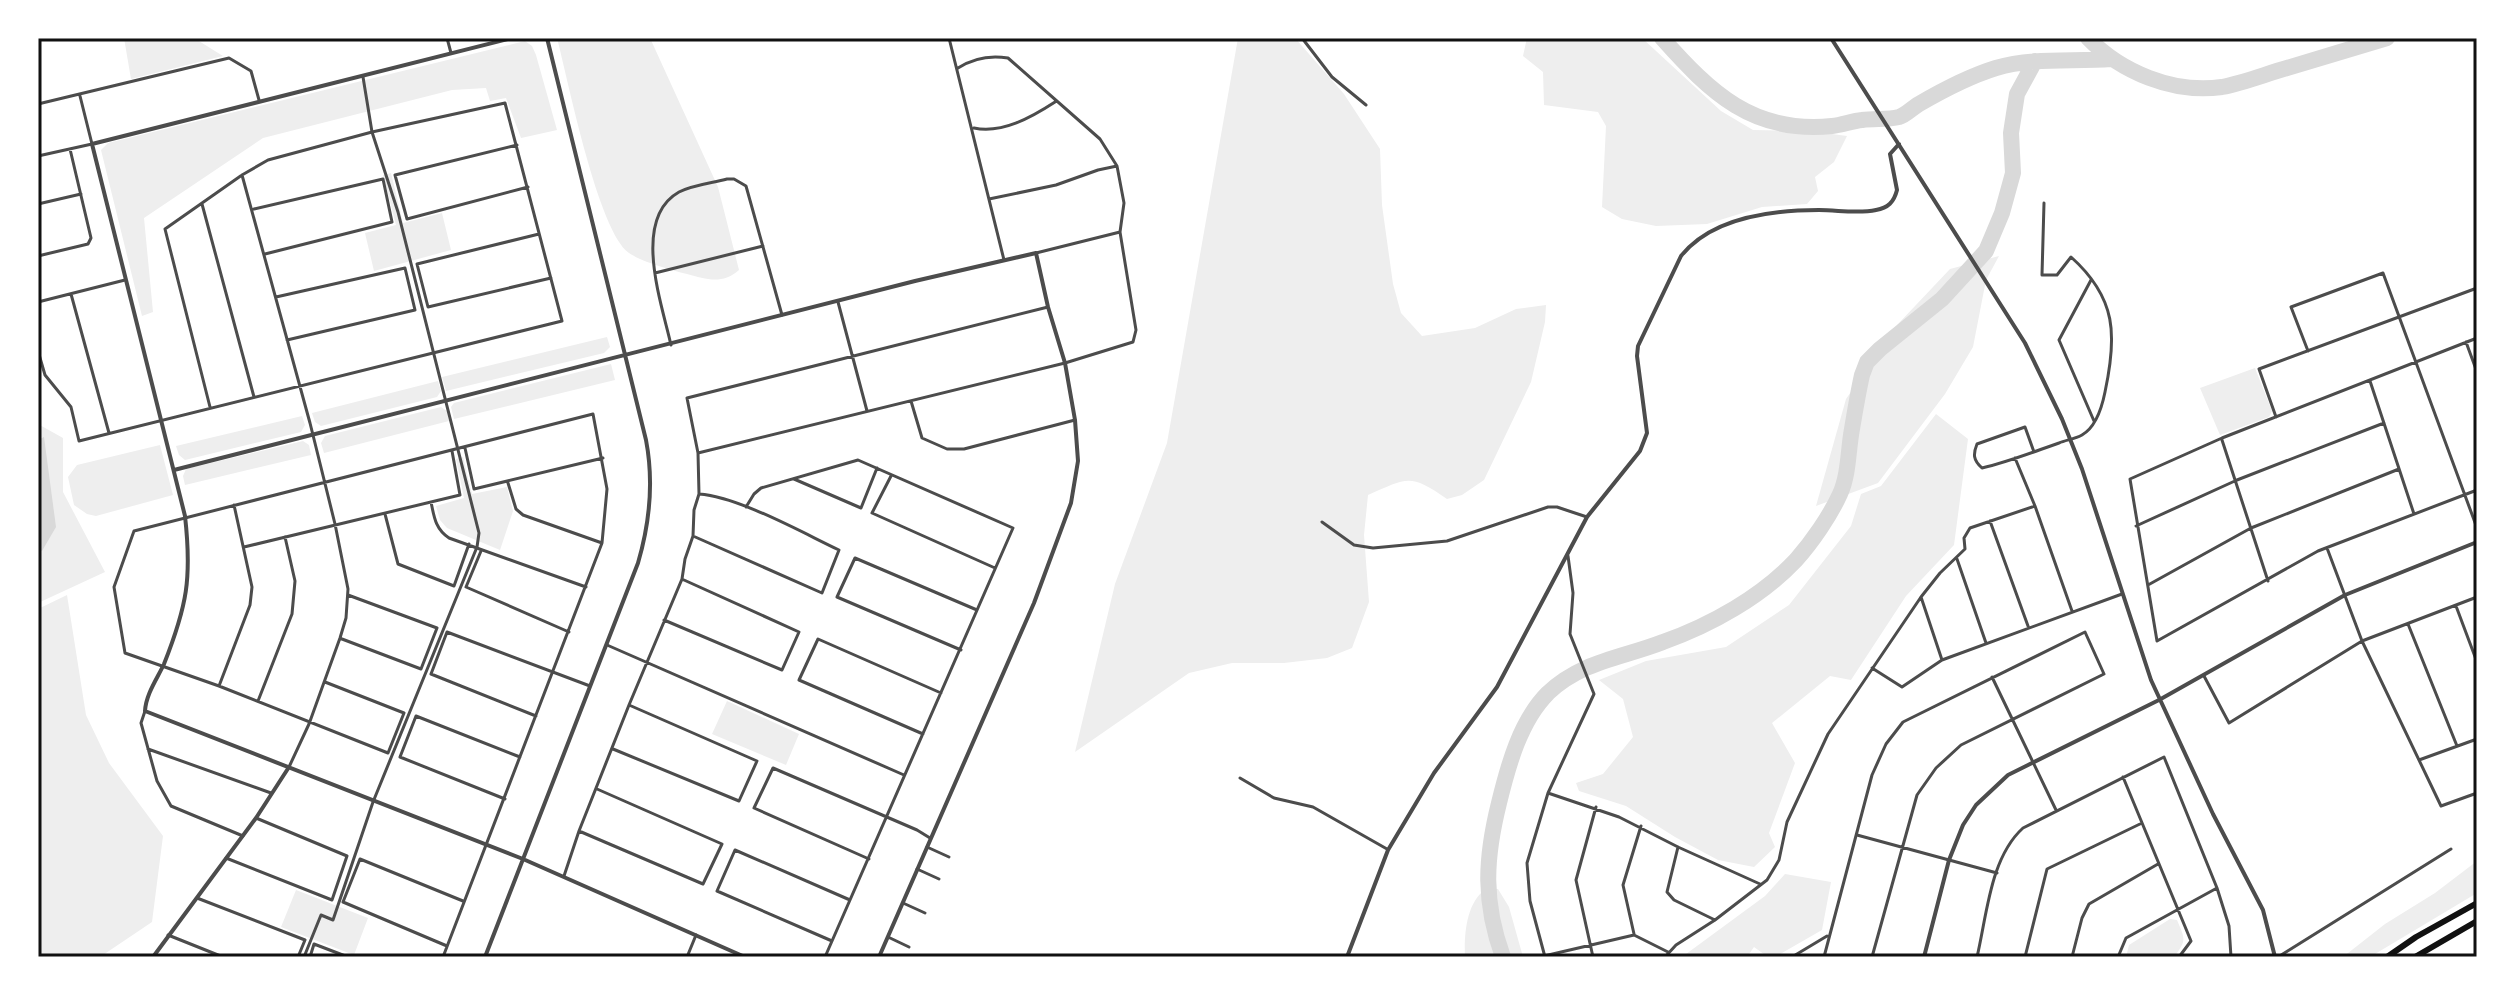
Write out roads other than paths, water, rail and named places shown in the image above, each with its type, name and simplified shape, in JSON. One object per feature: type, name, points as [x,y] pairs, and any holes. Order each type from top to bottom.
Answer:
[{"type":"highway","points":[[2387,957],[2477,903]]},
{"type":"highway","points":[[2415,957],[2477,921]]},
{"type":"street","points":[[447,38],[451,53]]},
{"type":"street","points":[[38,156],[512,38]]},
{"type":"street","points":[[485,957],[638,563],[651,499],[650,463],[626,355],[547,38]]},
{"type":"street","points":[[949,38],[1004,260]]},
{"type":"street","points":[[1302,38],[1332,77],[1366,105]]},
{"type":"street","points":[[1831,38],[2025,343],[2070,439],[2159,700],[2263,910],[2277,957],[2451,849]]},
{"type":"street","points":[[698,453],[1065,363],[1133,342],[1135,319],[1120,232],[1124,203],[1117,166],[1106,146],[1008,58],[997,56],[969,61],[958,68]]},
{"type":"street","points":[[38,104],[229,58],[251,71],[259,102]]},
{"type":"street","points":[[363,75],[372,132],[398,212],[479,533],[480,548],[466,587],[569,632]]},
{"type":"street","points":[[79,95],[185,516],[189,551],[187,596],[163,666],[146,702],[141,723],[157,781],[171,806],[243,836]]},
{"type":"street","points":[[972,128],[999,128],[1029,117],[1055,102]]},
{"type":"street","points":[[38,351],[45,375],[71,407],[79,441],[562,321],[505,103],[372,132],[268,160],[165,229],[210,407]]},
{"type":"street","points":[[1347,957],[1388,850],[1441,762],[1497,687],[1587,517],[1634,461],[1644,441],[1647,433],[1638,346],[1681,256],[1691,243],[1703,235],[1754,216],[1800,210],[1873,211],[1889,205],[1897,190],[1890,154],[1897,142]]},
{"type":"street","points":[[517,144],[395,175],[407,219],[528,187]]},
{"type":"street","points":[[38,256],[88,244],[91,238],[70,149]]},
{"type":"street","points":[[989,199],[1056,185],[1117,166]]},
{"type":"street","points":[[153,957],[256,818],[289,767],[309,724],[346,618],[348,595],[335,524],[242,175]]},
{"type":"street","points":[[252,209],[383,179],[392,222],[265,254]]},
{"type":"street","points":[[671,345],[652,257],[652,236],[666,204],[680,191],[727,179],[734,179],[746,186],[783,316]]},
{"type":"street","points":[[38,204],[81,194]]},
{"type":"street","points":[[202,202],[254,397]]},
{"type":"street","points":[[2034,452],[2025,427],[1977,444],[1973,453],[1976,463],[1982,468],[2034,452],[2083,434],[2094,421],[2103,402],[2114,339],[2110,316],[2085,269],[2071,257],[2057,275],[2042,275],[2044,203]]},
{"type":"street","points":[[173,470],[1120,232]]},
{"type":"street","points":[[540,234],[417,264],[428,307],[551,278]]},
{"type":"street","points":[[655,273],[763,246]]},
{"type":"street","points":[[879,957],[1034,603],[1067,517],[1078,461],[1075,420],[1065,363],[1036,253]]},
{"type":"street","points":[[276,297],[405,268],[415,310],[287,340]]},
{"type":"street","points":[[2308,351],[2291,307],[2383,273],[2477,528]]},
{"type":"street","points":[[38,302],[125,280]]},
{"type":"street","points":[[2091,280],[2059,340],[2094,421]]},
{"type":"street","points":[[2276,417],[2259,369],[2477,288]]},
{"type":"street","points":[[71,294],[109,433]]},
{"type":"street","points":[[838,302],[867,411]]},
{"type":"street","points":[[564,876],[629,705],[682,579],[699,494],[698,453],[687,398],[1048,307]]},
{"type":"street","points":[[2477,338],[2222,438],[2130,479],[2157,641],[2327,548],[2477,490]]},
{"type":"street","points":[[2466,342],[2477,372]]},
{"type":"street","points":[[2370,380],[2414,514]]},
{"type":"street","points":[[911,401],[922,438],[947,449],[964,449],[1075,420]]},
{"type":"street","points":[[325,682],[404,713],[388,753],[219,686],[125,653],[114,587],[134,531],[593,414],[607,489],[602,543],[443,957]]},
{"type":"street","points":[[2136,526],[2237,480],[2384,423]]},
{"type":"street","points":[[2222,438],[2268,581]]},
{"type":"street","points":[[465,448],[474,489],[603,458]]},
{"type":"street","points":[[244,547],[460,495],[452,451]]},
{"type":"street","points":[[2015,458],[2072,611]]},
{"type":"street","points":[[746,507],[757,490],[858,460],[1013,528],[825,957]]},
{"type":"street","points":[[792,478],[861,508],[877,468]]},
{"type":"street","points":[[2148,585],[2251,528],[2399,469]]},
{"type":"street","points":[[892,476],[872,513],[995,568]]},
{"type":"street","points":[[508,483],[516,509],[523,515],[602,543]]},
{"type":"street","points":[[693,536],[822,593],[839,550],[746,507],[699,494]]},
{"type":"street","points":[[431,502],[441,533],[586,587]]},
{"type":"street","points":[[219,686],[250,605],[252,587],[234,505]]},
{"type":"street","points":[[1665,957],[1767,880],[1779,860],[1787,822],[1828,734],[1921,597],[1965,549],[1964,538],[1970,528],[2035,506]]},
{"type":"street","points":[[1322,522],[1354,545],[1373,548],[1447,541],[1548,507],[1587,517]]},
{"type":"street","points":[[385,514],[398,564],[454,586],[469,544]]},
{"type":"street","points":[[1990,521],[2028,627]]},
{"type":"street","points":[[257,702],[292,614],[295,581],[285,537]]},
{"type":"street","points":[[1924,957],[1949,860],[1963,825],[1976,805],[2008,775],[2159,700],[2345,595],[2477,542]]},
{"type":"street","points":[[307,957],[321,915],[333,920],[373,802],[480,548]]},
{"type":"street","points":[[2327,548],[2362,641],[2441,806],[2477,793]]},
{"type":"street","points":[[1568,552],[1573,593],[1570,634],[1594,694],[1548,793],[1527,863],[1530,901],[1544,956],[1634,935],[1668,952]]},
{"type":"street","points":[[961,650],[837,597],[855,558],[977,610]]},
{"type":"street","points":[[1957,559],[1986,644]]},
{"type":"street","points":[[664,620],[782,670],[799,632],[682,579]]},
{"type":"street","points":[[1872,668],[1902,687],[1942,660],[2122,594]]},
{"type":"street","points":[[340,638],[421,669],[437,628],[348,595]]},
{"type":"street","points":[[1921,597],[1942,660]]},
{"type":"street","points":[[2204,675],[2229,723],[2362,641],[2477,597]]},
{"type":"street","points":[[2456,605],[2477,662]]},
{"type":"street","points":[[2408,624],[2457,746]]},
{"type":"street","points":[[536,716],[431,674],[447,632],[590,686]]},
{"type":"street","points":[[1824,957],[1872,775],[1886,744],[1903,722],[2085,632],[2104,674],[1961,745],[1936,768],[1917,795],[1872,957]]},
{"type":"street","points":[[923,734],[799,680],[818,639],[941,693]]},
{"type":"street","points":[[607,645],[905,775]]},
{"type":"street","points":[[1992,677],[2057,811]]},
{"type":"street","points":[[612,748],[739,801],[757,761],[629,705]]},
{"type":"street","points":[[145,711],[523,859],[745,957]]},
{"type":"street","points":[[505,799],[400,757],[416,716],[520,757]]},
{"type":"street","points":[[2419,760],[2477,739]]},
{"type":"street","points":[[148,749],[271,793]]},
{"type":"street","points":[[1977,957],[1997,873],[2014,836],[2023,828],[2164,757],[2217,888],[2229,926],[2231,957]]},
{"type":"street","points":[[869,859],[754,808],[773,768],[930,838]]},
{"type":"street","points":[[2123,777],[2191,941],[2179,957]]},
{"type":"street","points":[[1240,778],[1274,798],[1313,807],[1388,850]]},
{"type":"street","points":[[579,831],[703,884],[722,844],[597,789]]},
{"type":"street","points":[[1548,793],[1596,807],[1641,826],[1678,847],[1760,884]]},
{"type":"street","points":[[1593,957],[1576,880],[1596,807]]},
{"type":"street","points":[[226,858],[332,900],[347,856],[256,818]]},
{"type":"street","points":[[2025,957],[2047,869],[2142,823]]},
{"type":"street","points":[[1634,935],[1623,885],[1641,826]]},
{"type":"street","points":[[1856,835],[1997,873]]},
{"type":"street","points":[[926,847],[949,857]]},
{"type":"street","points":[[1678,847],[1667,892],[1674,900],[1715,920]]},
{"type":"street","points":[[832,941],[717,891],[735,850],[850,901]]},
{"type":"street","points":[[447,946],[343,902],[360,859],[463,901]]},
{"type":"street","points":[[2072,957],[2089,904],[2159,863]]},
{"type":"street","points":[[917,869],[939,879]]},
{"type":"street","points":[[2118,957],[2126,938],[2217,888]]},
{"type":"street","points":[[197,898],[305,940],[298,957]]},
{"type":"street","points":[[902,903],[925,913]]},
{"type":"street","points":[[168,935],[223,957]]},
{"type":"street","points":[[687,957],[696,935]]},
{"type":"street","points":[[1792,957],[1829,935]]},
{"type":"street","points":[[888,937],[909,947]]},
{"type":"street","points":[[307,957],[314,944],[348,957]]},
{"type":"waterway","points":[[1662,38],[1698,76],[1736,106],[1756,116],[1804,127],[1899,117],[1957,84],[1986,71],[2010,65],[2111,59]]},
{"type":"waterway","points":[[2088,38],[2116,61],[2149,78],[2167,84],[2204,88],[2238,83],[2387,38]]},
{"type":"waterway","points":[[1503,957],[1489,899],[1491,843],[1511,759],[1530,717],[1548,693],[1575,674],[1681,635],[1751,598],[1796,560],[1808,545],[1831,511],[1843,486],[1859,388],[1867,362],[1942,299],[1986,251],[2002,213],[2013,173],[2011,133],[2017,94],[2035,61]]}]
